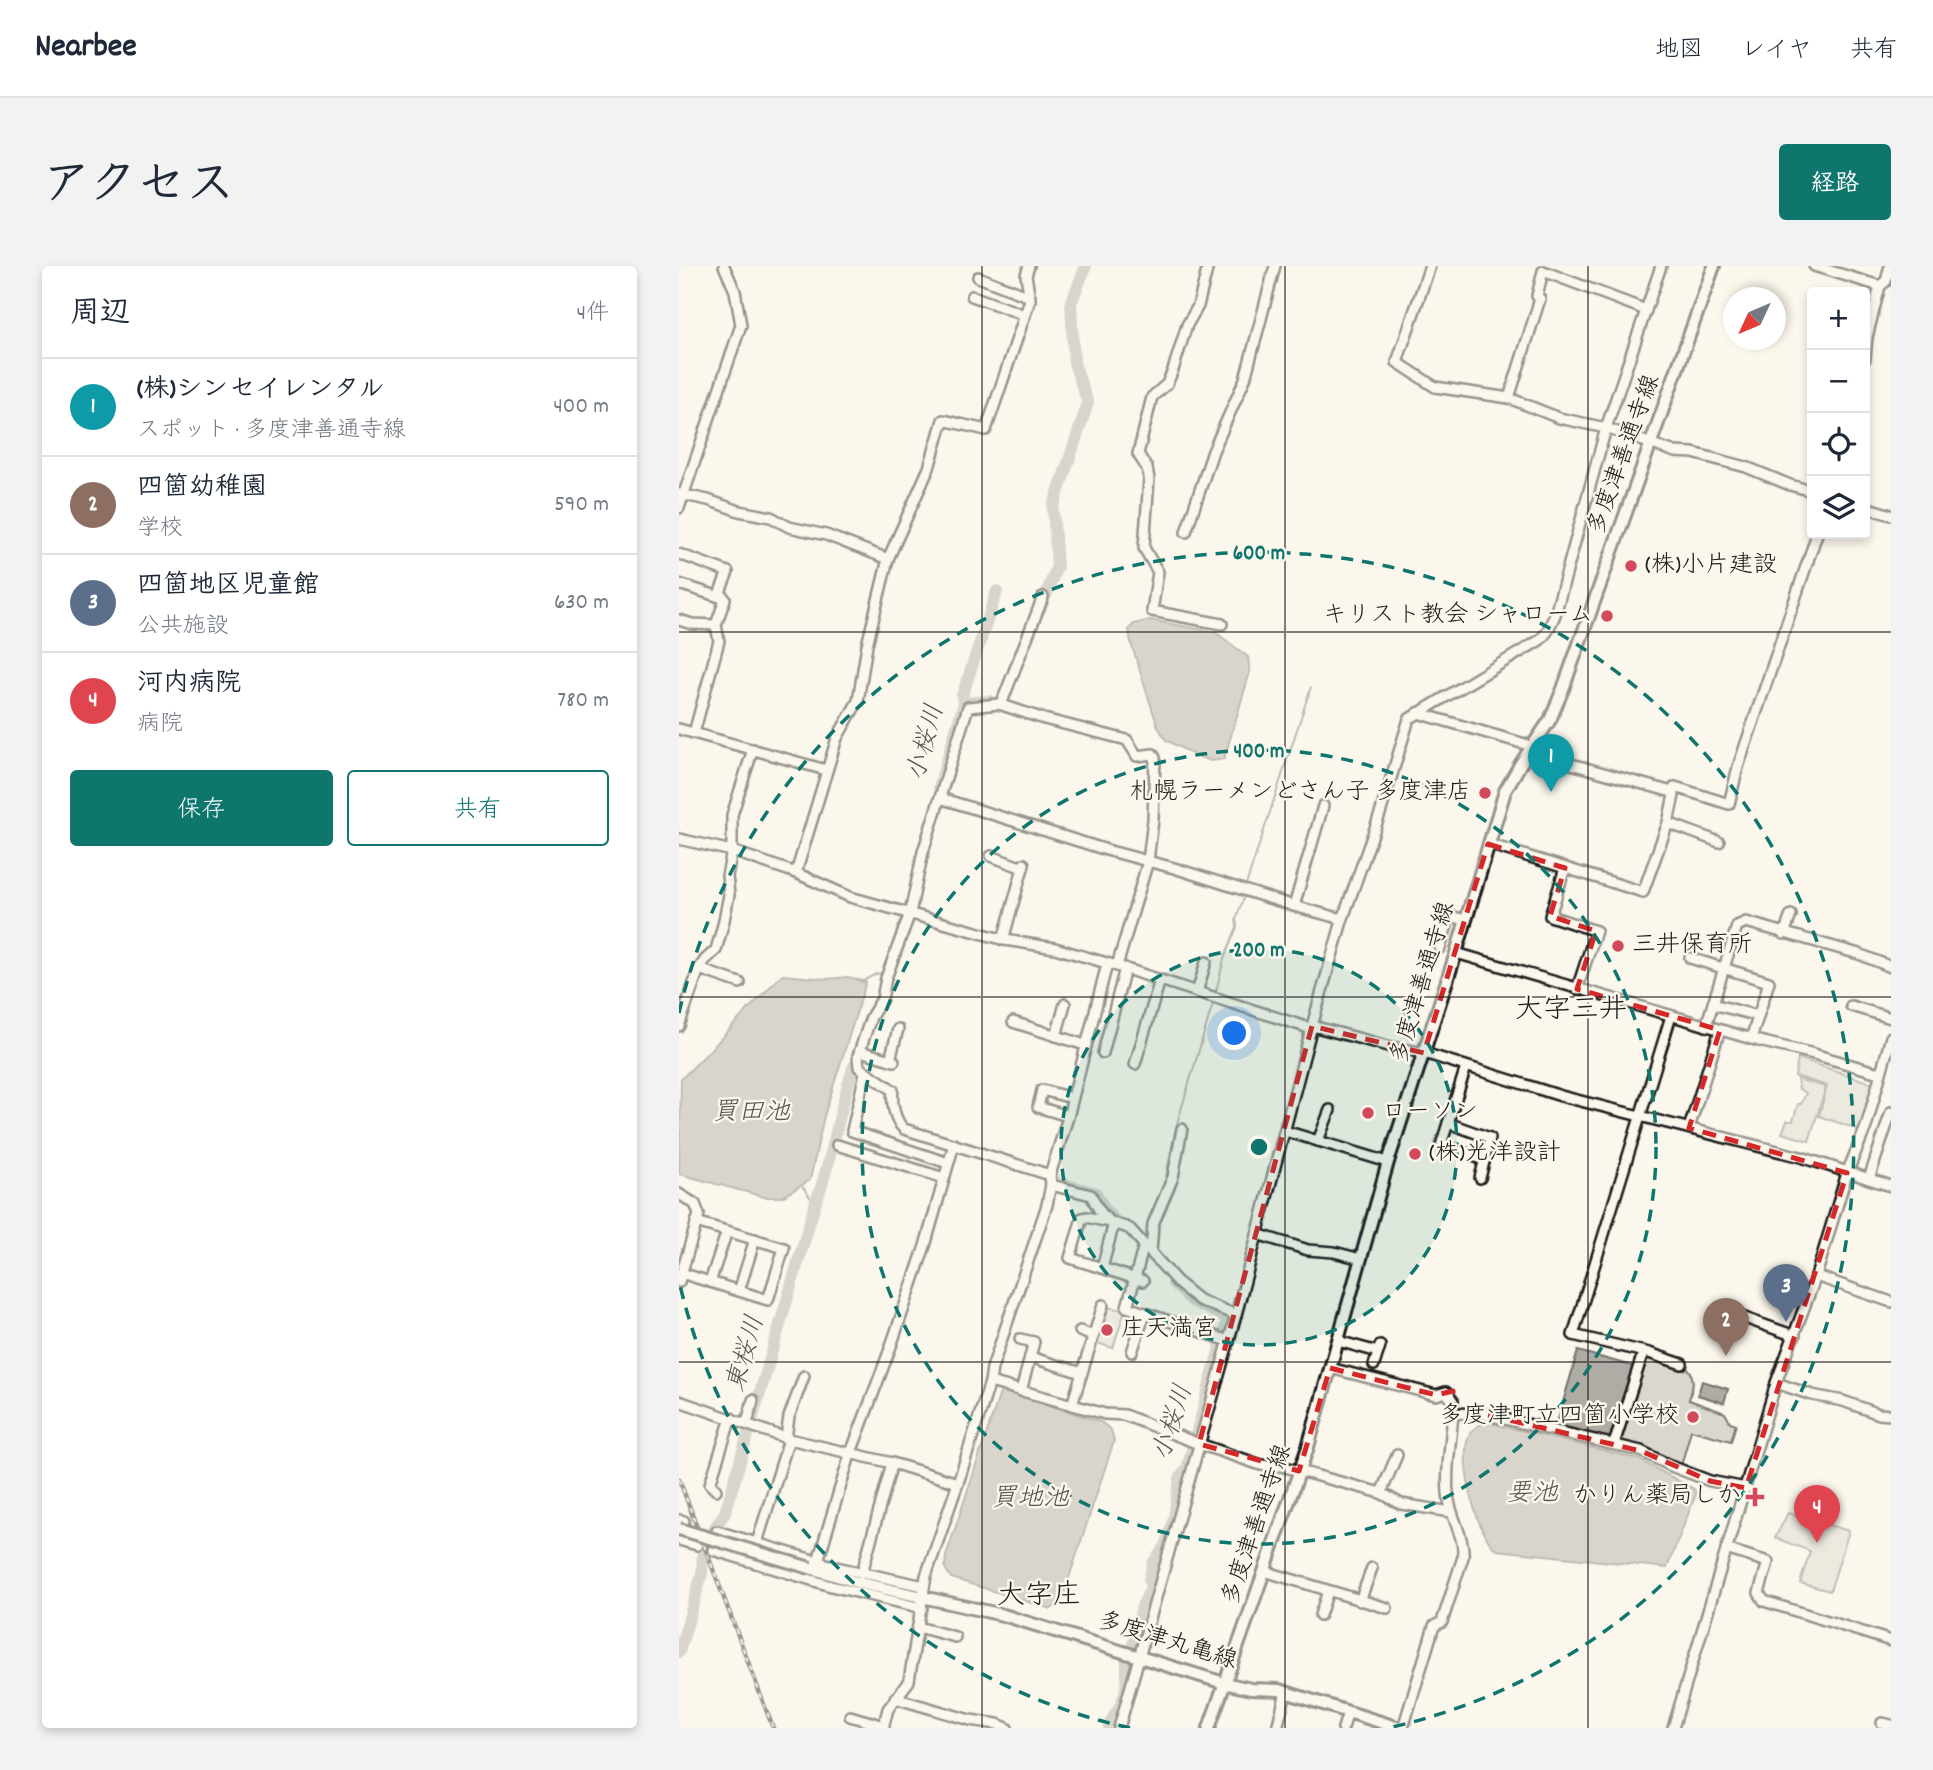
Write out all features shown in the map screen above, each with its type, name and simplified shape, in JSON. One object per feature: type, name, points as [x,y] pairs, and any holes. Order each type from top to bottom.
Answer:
[{"type":"main road","name":"多度津善通寺線","points":[[1209,1728],[1299,1471],[1388,1162],[1505,791],[1561,696],[1714,266]]},
{"type":"main road","name":"多度津丸亀線","points":[[681,1523],[814,1565],[860,1583],[1003,1615],[1224,1683],[1286,1692],[1401,1728]]},
{"type":"street","points":[[679,508],[681,494],[741,325],[735,291],[724,266]]},
{"type":"street","points":[[796,873],[837,738],[858,701],[867,645],[888,559],[929,468],[943,420],[986,430],[1030,297],[1026,275],[1029,266]]},
{"type":"street","points":[[1208,266],[1198,306],[1187,325],[1173,370],[1167,384],[1152,397],[1138,454],[1147,468],[1149,479],[1144,548],[1158,572],[1152,611],[1221,624]]},
{"type":"street","points":[[1186,533],[1213,451],[1245,379],[1275,266]]},
{"type":"street","points":[[1430,266],[1397,362],[1435,387],[1509,398],[1559,418],[1606,428],[1675,452],[1693,453],[1746,467],[1807,490]]},
{"type":"street","points":[[1119,1728],[1229,1341],[1342,919],[1380,814],[1409,719],[1540,640],[1547,632],[1555,615],[1606,428],[1661,266]]},
{"type":"street","points":[[1814,266],[1885,284]]},
{"type":"street","points":[[1866,350],[1867,337],[1891,266]]},
{"type":"street","points":[[1509,398],[1540,299],[1537,296],[1543,271],[1646,310]]},
{"type":"street","points":[[978,277],[998,282],[1030,297]]},
{"type":"street","points":[[972,296],[1025,316]]},
{"type":"street","points":[[681,494],[708,500],[739,512],[771,517],[789,527],[826,535],[888,559]]},
{"type":"street","points":[[1870,509],[1891,515]]},
{"type":"street","points":[[1489,844],[1643,892],[1668,823],[1675,787],[1729,804],[1738,767],[1815,539]]},
{"type":"street","points":[[679,554],[728,572],[720,592],[725,598]]},
{"type":"street","points":[[679,584],[725,598]]},
{"type":"street","points":[[1002,701],[1043,597]]},
{"type":"street","points":[[694,733],[719,641],[716,625],[725,598]]},
{"type":"street","points":[[679,620],[692,624],[716,625]]},
{"type":"street","points":[[850,1716],[883,1727],[888,1709],[909,1681],[923,1597],[1028,1254],[1047,1205],[1050,1180],[1085,1045],[1135,909],[1148,860],[1153,820],[1153,754],[1137,756],[1127,740],[1044,719],[1002,701],[968,707],[923,852],[910,913],[886,978],[882,999],[871,1017],[860,1051],[859,1067],[865,1075],[892,1093],[898,1123],[904,1129],[954,1144],[1050,1180],[1091,1195],[1096,1207],[1114,1223]]},
{"type":"street","points":[[1417,713],[1672,792]]},
{"type":"street","points":[[679,729],[826,770]]},
{"type":"street","points":[[679,1026],[699,969],[716,950],[720,938],[729,895],[727,876],[732,851],[734,807],[753,749]]},
{"type":"street","points":[[940,798],[1342,919]]},
{"type":"street","points":[[1294,906],[1323,806]]},
{"type":"street","points":[[1668,823],[1719,842]]},
{"type":"street","points":[[679,839],[732,851],[796,873],[850,897],[1003,940],[1055,948],[1312,1027],[1424,1053],[1561,1096],[1801,1157],[1891,1186]]},
{"type":"street","points":[[991,856],[1024,866],[1003,940]]},
{"type":"street","points":[[1565,868],[1550,916],[1596,932],[1577,989]]},
{"type":"street","points":[[1784,934],[1791,915]]},
{"type":"street","points":[[1440,948],[1450,916],[1466,920]]},
{"type":"street","points":[[1706,1026],[1737,926],[1742,923],[1859,954],[1891,967]]},
{"type":"street","points":[[1456,953],[1751,1039],[1879,1073]]},
{"type":"street","points":[[1690,958],[1769,982],[1751,1039]]},
{"type":"street","points":[[1197,992],[1206,962]]},
{"type":"street","points":[[1103,1054],[1120,1004],[1116,966]]},
{"type":"street","points":[[699,969],[726,975],[740,983]]},
{"type":"street","points":[[1135,1064],[1160,980]]},
{"type":"street","points":[[1056,1036],[1065,1004]]},
{"type":"street","points":[[1713,1004],[1758,1016]]},
{"type":"street","points":[[1851,1006],[1891,1018]]},
{"type":"street","points":[[1671,1016],[1573,1335],[1682,1364]]},
{"type":"street","points":[[1013,1022],[1085,1045]]},
{"type":"street","points":[[860,1051],[892,1060],[898,1029]]},
{"type":"street","points":[[1689,1128],[1720,1030]]},
{"type":"street","points":[[1673,1728],[1776,1382],[1816,1276],[1847,1172],[1866,1127],[1891,1037]]},
{"type":"street","points":[[1466,1067],[1441,1145],[1485,1160]]},
{"type":"street","points":[[865,1075],[852,1131],[948,1163]]},
{"type":"street","points":[[1068,1116],[1038,1107],[1042,1090],[1072,1098]]},
{"type":"street","points":[[1318,1142],[1330,1110]]},
{"type":"street","points":[[1869,1179],[1886,1143],[1891,1112]]},
{"type":"street","points":[[1448,1123],[1490,1138],[1480,1178]]},
{"type":"street","points":[[1182,1129],[1173,1177],[1153,1224],[1139,1280],[1127,1307],[1229,1341]]},
{"type":"street","points":[[1285,1132],[1388,1162]]},
{"type":"street","points":[[814,1565],[849,1458],[891,1349],[925,1246],[954,1144]]},
{"type":"street","points":[[837,1145],[944,1178]]},
{"type":"street","points":[[679,1194],[695,1204],[699,1213],[680,1278],[710,1282],[768,1300],[785,1248],[697,1222]]},
{"type":"street","points":[[1139,1280],[1070,1258],[1082,1218],[1122,1224],[1130,1229],[1179,1284],[1199,1300],[1236,1315]]},
{"type":"street","points":[[1102,1268],[1114,1223]]},
{"type":"street","points":[[710,1282],[727,1231]]},
{"type":"street","points":[[1257,1234],[1308,1250],[1334,1252],[1361,1259]]},
{"type":"street","points":[[739,1291],[755,1239]]},
{"type":"street","points":[[1816,1276],[1891,1302]]},
{"type":"street","points":[[1072,1405],[1103,1304]]},
{"type":"street","points":[[1132,1352],[1133,1336],[1145,1313]]},
{"type":"street","points":[[1742,1317],[1795,1336]]},
{"type":"street","points":[[1080,1331],[1093,1336]]},
{"type":"street","points":[[1020,1339],[1034,1342],[1021,1391]]},
{"type":"street","points":[[1338,1341],[1379,1349],[1374,1365]]},
{"type":"street","points":[[1614,1444],[1643,1353]]},
{"type":"street","points":[[1030,1357],[1082,1373]]},
{"type":"street","points":[[1330,1368],[1436,1395],[1446,1392],[1453,1401],[1448,1493],[1451,1513],[1463,1549],[1462,1557],[1441,1622],[1434,1626],[1401,1728]]},
{"type":"street","points":[[752,1561],[787,1438],[789,1417],[804,1376]]},
{"type":"street","points":[[989,1382],[1105,1414],[1124,1415],[1261,1465],[1281,1466],[1381,1493],[1401,1504],[1451,1513]]},
{"type":"street","points":[[1776,1382],[1812,1395],[1891,1415]]},
{"type":"street","points":[[749,1424],[753,1399]]},
{"type":"street","points":[[679,1401],[787,1438],[893,1463],[958,1483]]},
{"type":"street","points":[[1453,1413],[1484,1414],[1614,1444],[1641,1451],[1710,1481],[1746,1488]]},
{"type":"street","points":[[716,1490],[710,1485],[731,1418]]},
{"type":"street","points":[[1381,1493],[1393,1475],[1397,1455]]},
{"type":"street","points":[[862,1573],[893,1463]]},
{"type":"street","points":[[717,1531],[814,1565],[862,1573],[923,1597]]},
{"type":"street","points":[[679,1540],[697,1545]]},
{"type":"street","points":[[713,1549],[831,1586],[923,1597]]},
{"type":"street","points":[[1726,1549],[1767,1562],[1759,1593],[1764,1601],[1891,1641]]},
{"type":"street","points":[[1360,1601],[1372,1568]]},
{"type":"street","points":[[1264,1571],[1387,1608]]},
{"type":"street","points":[[1320,1615],[1328,1591]]},
{"type":"street","points":[[918,1627],[955,1637]]},
{"type":"street","points":[[1277,1728],[1286,1692]]},
{"type":"street","points":[[895,1698],[969,1724],[996,1724],[1007,1728]]},
{"type":"street","points":[[1343,1728],[1348,1712]]},
{"type":"highlighted area","points":[[1488,844],[1565,868],[1550,916],[1596,931],[1577,989],[1720,1030],[1689,1128],[1847,1173],[1746,1488],[1710,1481],[1641,1451],[1484,1414],[1453,1413],[1453,1391],[1436,1395],[1330,1368],[1299,1471],[1199,1444],[1312,1026],[1424,1053]]},
{"type":"shaded area","points":[[1798,1058],[1874,1084],[1860,1130],[1819,1116],[1827,1086],[1795,1076]]},
{"type":"shaded area","points":[[1797,1079],[1826,1087],[1809,1141],[1782,1133],[1787,1121],[1793,1121],[1798,1104],[1801,1104],[1806,1093],[1799,1089]]},
{"type":"shaded area","points":[[1105,1307],[1125,1310],[1113,1348],[1094,1342]]},
{"type":"shaded area","points":[[1650,1355],[1684,1366],[1691,1372],[1693,1383],[1689,1400],[1725,1413],[1730,1422],[1736,1424],[1731,1441],[1691,1430],[1681,1466],[1643,1447],[1618,1441],[1643,1358]]},
{"type":"shaded area","points":[[1788,1513],[1849,1531],[1830,1591],[1800,1583],[1810,1551],[1775,1538]]},
{"type":"water","points":[[1150,620],[1215,632],[1248,657],[1250,672],[1224,759],[1211,761],[1194,755],[1166,740],[1158,727],[1129,629],[1134,624]]},
{"type":"water","name":"買田池","points":[[782,975],[827,979],[848,977],[866,982],[824,1116],[810,1180],[782,1197],[765,1197],[679,1174],[681,1079]]},
{"type":"water","points":[[1578,1351],[1639,1368],[1616,1440],[1556,1426]]},
{"type":"water","points":[[1702,1381],[1728,1389],[1724,1403],[1698,1395]]},
{"type":"water","name":"買地池","points":[[1001,1390],[1101,1422],[1111,1430],[1114,1441],[1061,1602],[1051,1609],[951,1578],[945,1568],[946,1556]]},
{"type":"water","name":"要池","points":[[1486,1422],[1638,1459],[1694,1489],[1696,1494],[1667,1568],[1497,1550],[1482,1529],[1467,1478],[1466,1447],[1470,1433]]},
{"type":"waterway","points":[[1041,608],[1057,566],[1053,508],[1088,403],[1074,363],[1071,303],[1086,266]]},
{"type":"waterway","name":"小桜川","points":[[939,787],[964,703],[962,696],[997,591]]},
{"type":"waterway","points":[[1246,885],[1311,687]]},
{"type":"waterway","points":[[964,703],[990,701]]},
{"type":"waterway","points":[[1215,995],[1245,894]]},
{"type":"waterway","points":[[861,982],[876,974],[885,973]]},
{"type":"waterway","points":[[1146,1243],[1149,1218],[1165,1182],[1176,1127],[1214,1000]]},
{"type":"waterway","name":"東桜川","points":[[679,1652],[702,1574],[703,1553],[709,1547],[714,1529],[725,1513],[854,1066]]},
{"type":"waterway","name":"小桜川","points":[[1053,1176],[1056,1182],[1096,1193],[1105,1210],[1116,1221]]},
{"type":"waterway","points":[[802,1186],[815,1204]]},
{"type":"waterway","name":"小桜川","points":[[1133,1644],[1142,1606],[1151,1588],[1149,1580],[1153,1563],[1166,1546],[1180,1478],[1187,1468],[1228,1318],[1192,1301],[1173,1283]]},
{"type":"waterway","name":"小桜川","points":[[1109,1728],[1124,1696],[1127,1661]]},
{"type":"railway","points":[[679,1479],[773,1728]]},
{"type":"place","name":"(株)小片建設","points":[[1631,566]]},
{"type":"place","name":"キリスト教会 シャローム","points":[[1607,616]]},
{"type":"place","name":"(株)シンセイレンタル","points":[[1551,792]]},
{"type":"place","name":"札幌ラーメンどさん子 多度津店","points":[[1485,793]]},
{"type":"place","name":"三井保育所","points":[[1618,946]]},
{"type":"place","name":"ローソン","points":[[1368,1113]]},
{"type":"place","name":"(株)光洋設計","points":[[1415,1154]]},
{"type":"place","name":"四箇地区児童館","points":[[1786,1322]]},
{"type":"place","name":"庄天満宮","points":[[1107,1330]]},
{"type":"place","name":"四箇幼稚園","points":[[1726,1356]]},
{"type":"place","name":"多度津町立四箇小学校","points":[[1693,1417]]},
{"type":"place","name":"かりん薬局しか","points":[[1755,1497]]},
{"type":"place","name":"河内病院","points":[[1817,1543]]},
{"type":"district","name":"大字三井","points":[[1571,1012]]},
{"type":"district","name":"大字庄","points":[[1039,1598]]}]
